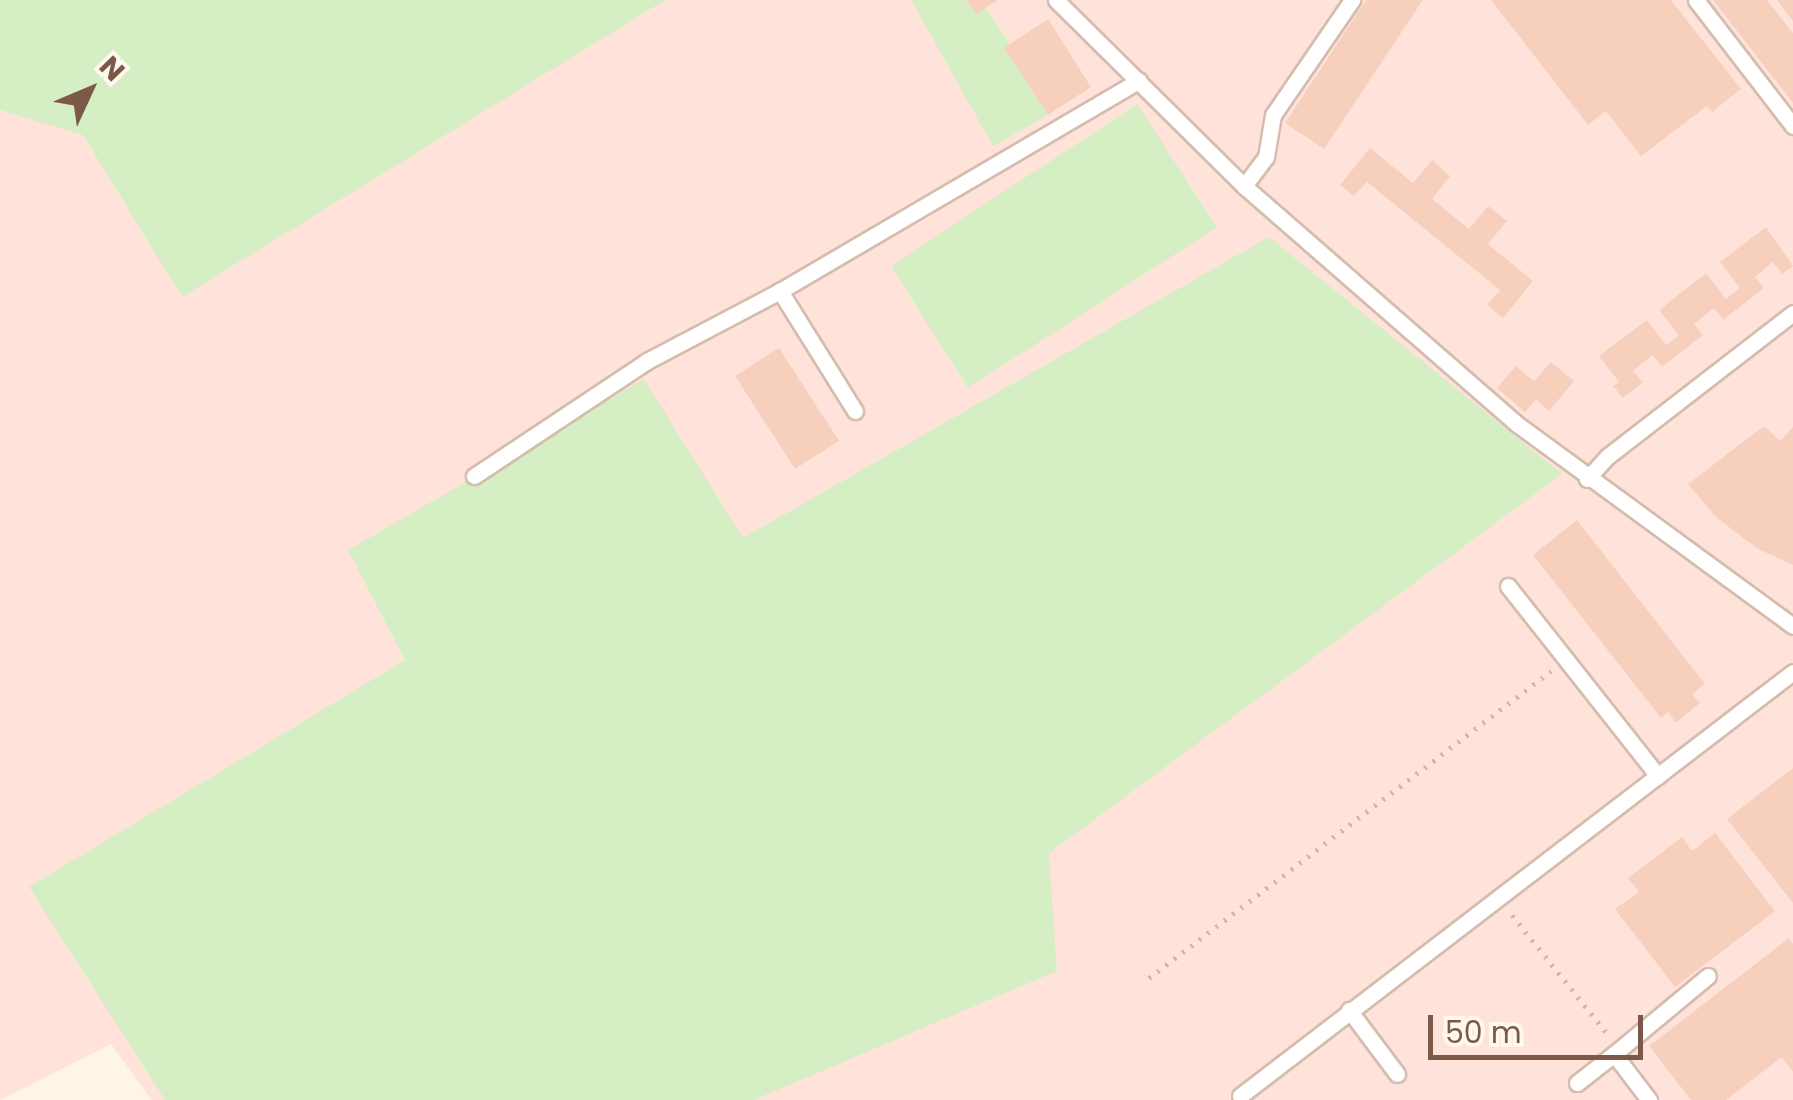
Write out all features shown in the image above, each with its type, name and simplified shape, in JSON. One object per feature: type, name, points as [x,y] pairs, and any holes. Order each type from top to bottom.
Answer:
[{"type":"lane","points":[[1056,0],[1244,186],[1517,424],[1586,479],[1793,626]]},
{"type":"lane","points":[[1244,186],[1266,157],[1273,115],[1352,0]]},
{"type":"lane","points":[[1696,0],[1793,126]]},
{"type":"lane","points":[[474,476],[647,361],[780,291],[1138,80]]},
{"type":"lane","points":[[780,291],[855,412]]},
{"type":"lane","points":[[1586,479],[1608,456],[1793,313]]},
{"type":"lane","points":[[1508,586],[1658,776]]},
{"type":"lane","points":[[1240,1096],[1793,672]]},
{"type":"lane","points":[[1577,1082],[1708,976]]},
{"type":"lane","points":[[1349,1010],[1397,1074]]},
{"type":"lane","points":[[1616,1052],[1649,1100]]},
{"type":"path","points":[[1149,978],[1566,660]]},
{"type":"path","points":[[1498,898],[1616,1052]]},
{"type":"shaded area","points":[[0,0],[1793,0],[1793,1100],[152,1100],[111,1044],[0,1100]]},
{"type":"green space","points":[[0,0],[665,0],[182,297],[83,135],[0,110]]},
{"type":"green space","points":[[911,0],[966,0],[976,14],[986,8],[1010,44],[1005,48],[1048,115],[993,146]]},
{"type":"green space","points":[[1137,104],[1217,227],[968,388],[891,266]]},
{"type":"green space","points":[[1269,237],[1562,474],[1049,853],[1057,971],[754,1100],[165,1100],[29,887],[405,660],[348,550],[644,379],[743,538]]},
{"type":"building","points":[[966,0],[998,0],[976,14]]},
{"type":"building","points":[[1366,0],[1423,0],[1324,149],[1285,123]]},
{"type":"building","points":[[1491,0],[1671,0],[1741,89],[1712,112],[1707,106],[1641,156],[1606,111],[1588,125]]},
{"type":"building","points":[[1713,0],[1767,0],[1793,33],[1793,103]]},
{"type":"building","points":[[1777,0],[1793,0],[1793,21]]},
{"type":"building","points":[[1048,19],[1091,87],[1048,115],[1004,48]]},
{"type":"building","points":[[1370,148],[1413,183],[1432,160],[1450,176],[1432,199],[1469,229],[1488,206],[1507,221],[1488,244],[1533,281],[1503,318],[1487,305],[1500,290],[1367,182],[1354,196],[1340,185]]},
{"type":"building","points":[[1766,227],[1793,266],[1782,274],[1773,262],[1755,277],[1764,288],[1723,320],[1714,308],[1694,324],[1703,335],[1662,367],[1653,355],[1633,371],[1643,382],[1623,398],[1613,386],[1619,382],[1599,356],[1647,320],[1666,345],[1674,339],[1679,335],[1659,310],[1706,273],[1726,299],[1740,288],[1720,262]]},
{"type":"building","points":[[779,348],[839,441],[795,469],[735,376]]},
{"type":"building","points":[[1551,362],[1574,381],[1549,411],[1536,399],[1525,412],[1497,388],[1516,366],[1534,381]]},
{"type":"building","points":[[1764,426],[1780,441],[1793,427],[1793,565],[1758,549],[1717,518],[1688,484]]},
{"type":"building","points":[[1577,520],[1705,684],[1692,694],[1700,703],[1676,723],[1668,712],[1661,718],[1533,555]]},
{"type":"building","points":[[1793,768],[1793,903],[1727,819]]},
{"type":"building","points":[[1715,833],[1775,911],[1675,987],[1615,909],[1639,892],[1628,878],[1682,837],[1692,851]]},
{"type":"building","points":[[1789,938],[1793,944],[1793,1072],[1782,1057],[1726,1100],[1691,1100],[1649,1046]]}]
